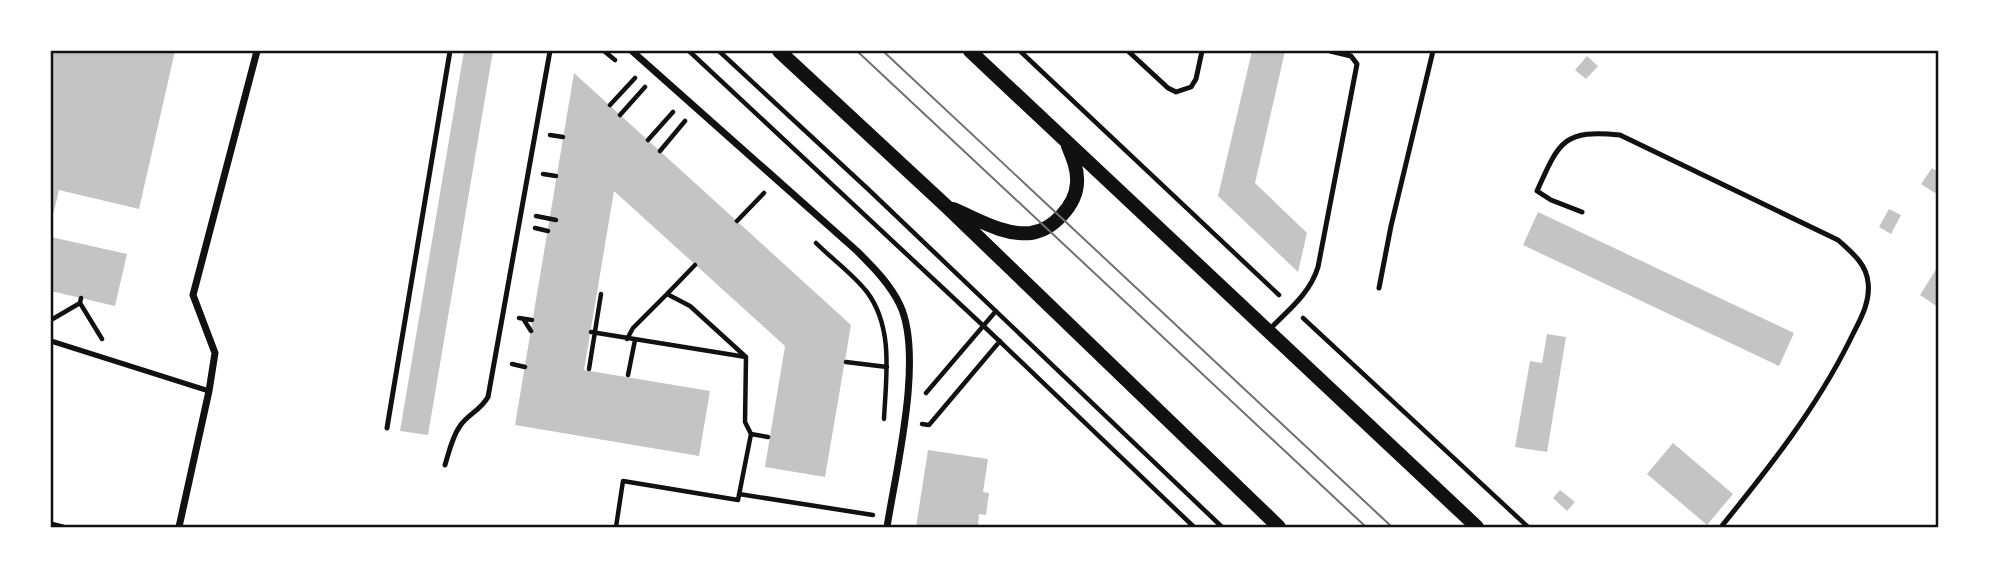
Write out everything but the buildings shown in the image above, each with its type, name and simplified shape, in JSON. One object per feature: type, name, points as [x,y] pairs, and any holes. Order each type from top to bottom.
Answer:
[{"type":"main road","points":[[779,51],[945,205],[1279,527]]},
{"type":"main road","points":[[970,51],[1477,527]]},
{"type":"main road","points":[[945,205],[1000,229],[1032,233],[1055,222],[1071,202],[1077,185],[1076,166],[1067,142]]},
{"type":"street","points":[[179,527],[215,354],[192,295],[257,51]]},
{"type":"street","points":[[632,51],[876,270],[900,304],[911,358],[887,527]]},
{"type":"lane","points":[[387,428],[450,51]]},
{"type":"lane","points":[[446,465],[460,424],[482,407],[488,397],[550,51]]},
{"type":"lane","points":[[1128,51],[1168,88],[1176,92],[1191,87],[1196,79],[1202,51]]},
{"type":"lane","points":[[1268,331],[1307,291],[1318,267],[1357,64],[1351,56],[1330,51]]},
{"type":"lane","points":[[1379,288],[1433,51]]},
{"type":"lane","points":[[1582,212],[1550,200],[1537,191],[1554,152],[1570,138],[1592,132],[1620,135],[1838,240],[1860,260],[1868,282],[1867,306],[1839,362],[1803,421],[1721,527]]},
{"type":"lane","points":[[51,341],[209,391]]},
{"type":"lane","points":[[51,524],[64,527]]},
{"type":"path","points":[[604,51],[655,94]]},
{"type":"path","points":[[689,51],[1000,341],[1194,527]]},
{"type":"path","points":[[719,51],[1222,527]]},
{"type":"path","points":[[1020,51],[1528,527]]},
{"type":"path","points":[[610,105],[635,77]]},
{"type":"path","points":[[620,115],[645,86]]},
{"type":"path","points":[[664,103],[693,129]]},
{"type":"path","points":[[648,140],[673,111]]},
{"type":"path","points":[[660,151],[685,121]]},
{"type":"path","points":[[755,185],[773,202]]},
{"type":"path","points":[[737,221],[764,193]]},
{"type":"path","points":[[808,235],[867,292],[885,334],[887,367],[883,431]]},
{"type":"path","points":[[627,339],[633,328],[695,265]]},
{"type":"path","points":[[589,369],[601,294]]},
{"type":"path","points":[[616,527],[623,481],[738,500],[751,434],[745,422],[746,357],[690,306],[667,294]]},
{"type":"path","points":[[51,320],[80,300],[102,337],[99,355]]},
{"type":"path","points":[[907,401],[928,391],[996,311]]},
{"type":"path","points":[[523,318],[531,331]]},
{"type":"path","points":[[593,332],[746,357]]},
{"type":"path","points":[[628,375],[635,340]]},
{"type":"path","points":[[918,423],[929,425],[1000,341]]},
{"type":"path","points":[[846,362],[887,367]]},
{"type":"path","points":[[751,434],[768,437]]},
{"type":"path","points":[[739,494],[874,515]]},
{"type":"path","points":[[872,527],[876,503]]},
{"type":"tram line","points":[[857,51],[1366,527]]},
{"type":"tram line","points":[[883,51],[1392,527]]}]
